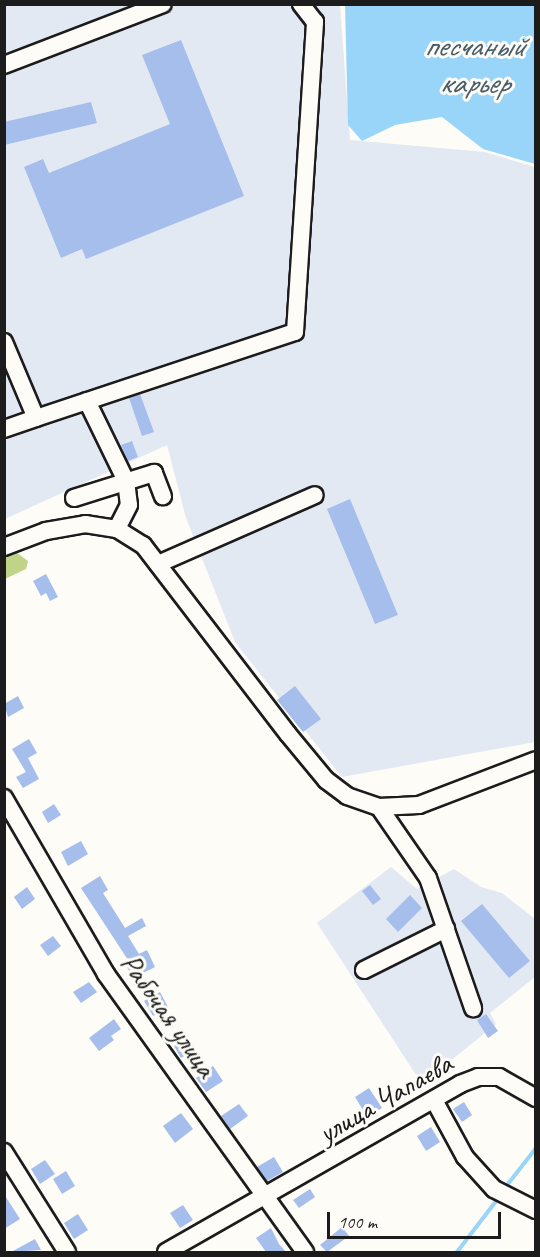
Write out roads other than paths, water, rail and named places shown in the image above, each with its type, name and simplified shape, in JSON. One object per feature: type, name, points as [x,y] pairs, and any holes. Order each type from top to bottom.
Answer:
[{"type":"street","points":[[4,64],[163,4]]},
{"type":"street","points":[[4,429],[295,332],[315,22],[301,4]]},
{"type":"street","points":[[4,342],[36,418]]},
{"type":"street","points":[[87,401],[126,482],[129,505],[117,529]]},
{"type":"street","points":[[75,498],[154,473],[163,496]]},
{"type":"street","points":[[158,564],[315,495]]},
{"type":"street","points":[[4,547],[46,531],[85,524],[117,529],[143,545],[326,780],[347,796],[379,807],[418,805],[536,760]]},
{"type":"street","name":"Рабочая улица","points":[[4,798],[106,974],[305,1252]]},
{"type":"street","points":[[379,807],[428,878],[473,1008]]},
{"type":"street","points":[[364,970],[446,929]]},
{"type":"street","name":"улица Чапаева","points":[[166,1252],[478,1077],[499,1077],[536,1098]]},
{"type":"street","points":[[434,1100],[465,1156],[494,1189],[536,1210]]},
{"type":"street","points":[[4,1152],[67,1252]]},
{"type":"water","name":"песчаный карьер","points":[[345,5],[535,5],[535,164],[483,149],[442,117],[395,125],[362,141],[348,125]]},
{"type":"waterway","points":[[504,1189],[536,1148]]},
{"type":"waterway","points":[[457,1252],[500,1196]]}]
